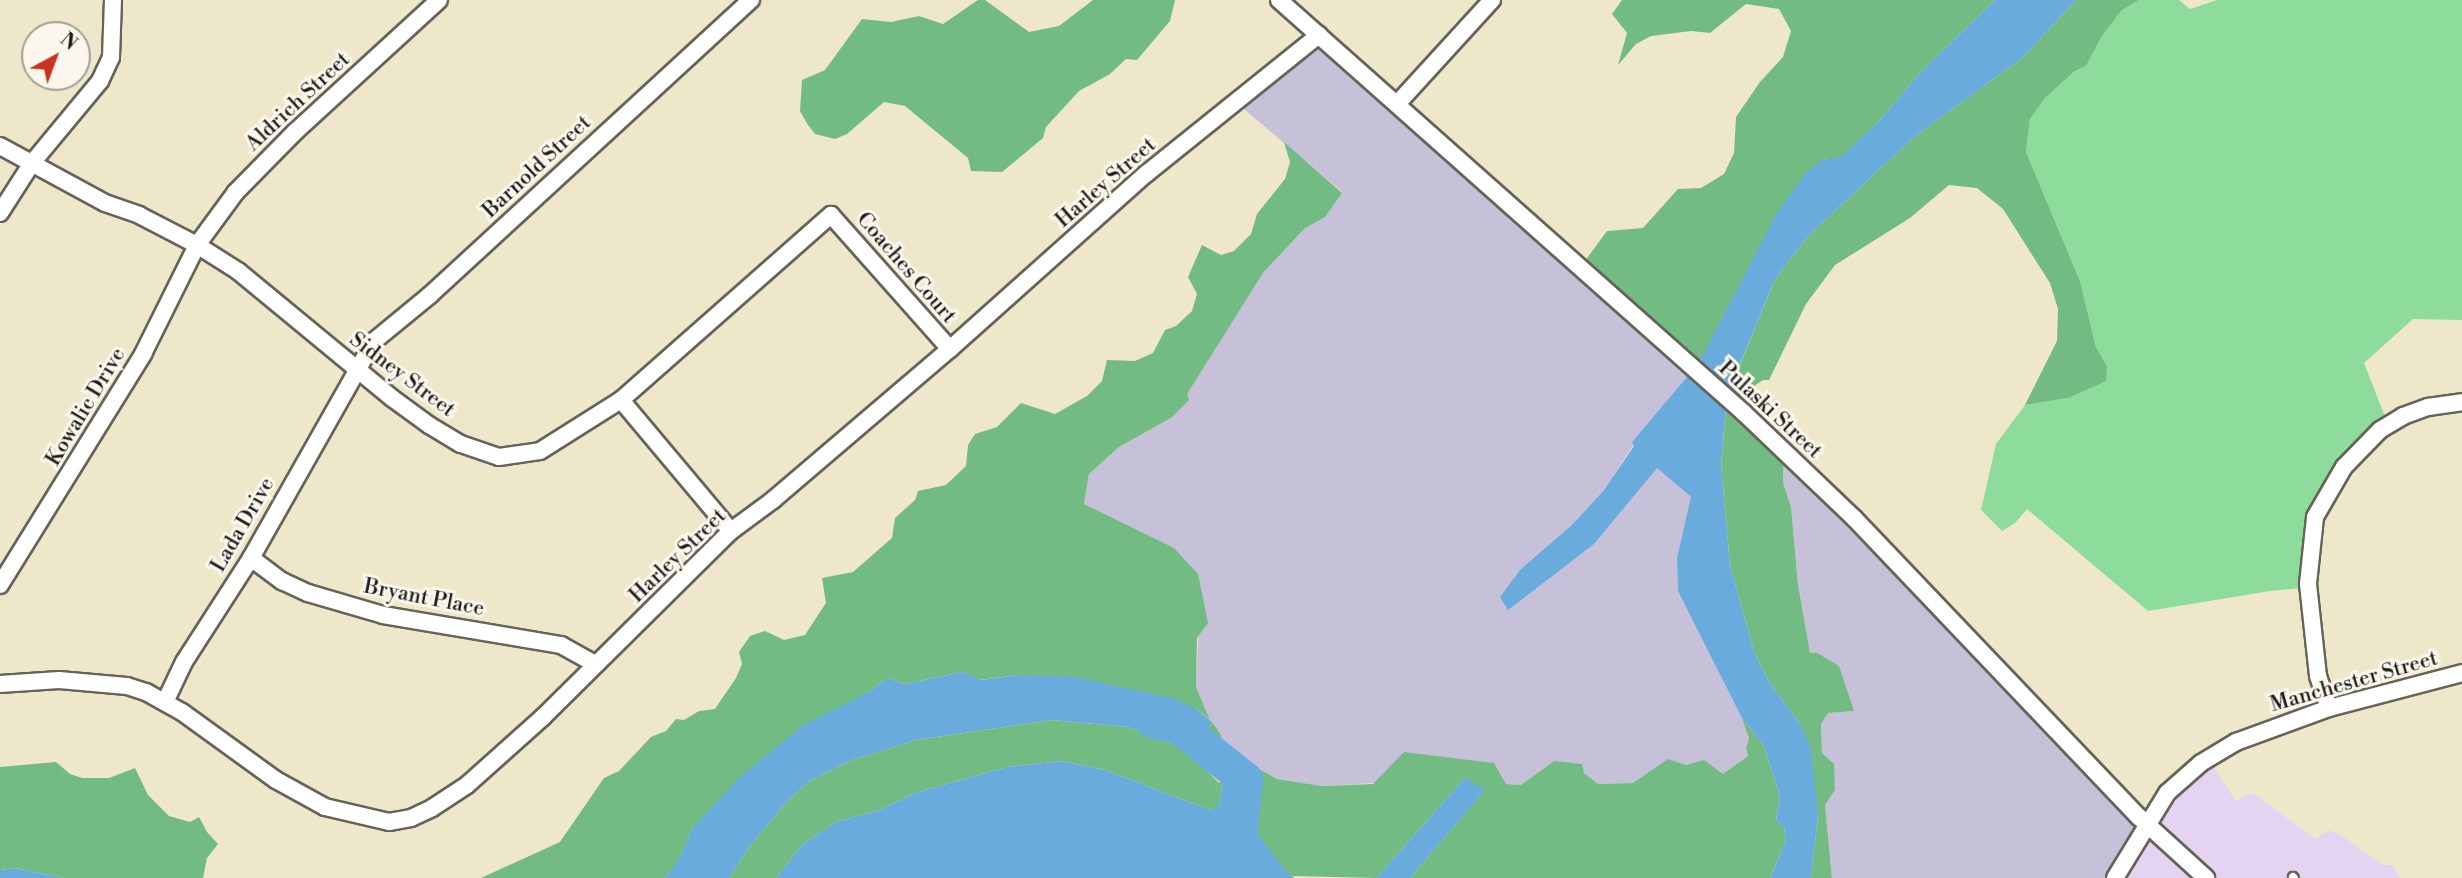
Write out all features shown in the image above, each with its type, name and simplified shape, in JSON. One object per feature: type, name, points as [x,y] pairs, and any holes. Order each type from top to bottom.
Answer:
[{"type":"street","points":[[0,213],[32,163],[100,81],[111,57],[113,0]]},
{"type":"street","name":"Aldrich Street","points":[[197,245],[249,177],[439,0]]},
{"type":"street","name":"Barnold Street","points":[[356,369],[374,341],[430,295],[751,0]]},
{"type":"street","name":"Pulaski Street","points":[[1279,0],[1744,413],[1863,528],[2146,823],[2206,878]]},
{"type":"street","points":[[1397,104],[1492,0]]},
{"type":"street","name":"Harley Street","points":[[0,684],[97,682],[127,686],[165,702],[303,797],[326,807],[389,822],[411,818],[451,798],[543,717],[594,663],[732,531],[773,500],[950,349],[1146,174],[1319,35]]},
{"type":"street","name":"Sidney Street","points":[[0,146],[105,203],[139,215],[197,245],[238,271],[356,369],[429,425],[461,444],[499,457],[541,451],[621,400],[831,215]]},
{"type":"street","name":"Coaches Court","points":[[831,215],[950,349]]},
{"type":"street","name":"Kowalic Drive","points":[[0,585],[144,354],[197,245]]},
{"type":"street","name":"Lada Drive","points":[[165,702],[184,662],[251,558],[356,369]]},
{"type":"street","points":[[621,400],[732,531]]},
{"type":"street","points":[[2329,708],[2318,676],[2308,584],[2315,517],[2344,467],[2381,430],[2403,416],[2428,407],[2462,402]]},
{"type":"street","name":"Bryant Place","points":[[251,558],[282,581],[308,593],[383,615],[561,645],[594,663]]},
{"type":"street","name":"Manchester Street","points":[[2115,878],[2146,823],[2167,793],[2201,763],[2236,742],[2329,708],[2462,673]]},
{"type":"shaded area","points":[[1318,37],[1698,364],[1633,442],[1636,448],[1633,446],[1604,490],[1572,525],[1554,573],[1594,544],[1657,467],[1692,498],[1677,558],[1678,591],[1744,717],[1749,738],[1746,748],[1748,756],[1723,774],[1704,761],[1686,765],[1668,760],[1633,783],[1597,784],[1584,773],[1554,761],[1521,785],[1506,784],[1499,776],[1322,786],[1277,779],[1252,765],[1242,771],[1238,765],[1229,770],[1220,783],[1199,763],[1200,754],[1222,736],[1210,720],[1196,687],[1200,593],[1198,574],[1084,504],[1089,474],[1119,447],[1171,418],[1263,273],[1305,228],[1325,216],[1342,192],[1237,103]]},
{"type":"shaded area","points":[[1784,450],[2147,819],[2113,878],[1832,878],[1825,805],[1835,790],[1822,753],[1821,724],[1828,713],[1854,711],[1810,653],[1798,584],[1791,507],[1783,483]]},
{"type":"shaded area","points":[[2210,761],[2236,802],[2247,793],[2256,795],[2315,839],[2328,830],[2344,837],[2382,865],[2392,865],[2400,878],[2113,878],[2153,816]]},
{"type":"green space","points":[[978,0],[985,0],[1029,32],[1059,26],[1093,0],[1175,0],[1170,21],[1137,60],[1126,59],[1110,74],[1079,91],[1046,127],[1043,138],[1002,172],[971,171],[968,158],[905,106],[884,102],[847,134],[835,139],[815,134],[808,125],[800,111],[802,80],[825,70],[862,19],[891,22],[919,16],[943,24]]},
{"type":"green space","points":[[1622,0],[1995,0],[1920,73],[1880,120],[1841,158],[1822,160],[1698,364],[1582,265],[1607,231],[1643,228],[1678,189],[1701,188],[1724,174],[1734,153],[1736,117],[1760,82],[1783,57],[1791,31],[1779,9],[1746,4],[1710,33],[1691,31],[1651,36],[1636,44],[1618,65],[1627,33],[1612,14]]},
{"type":"green space","points":[[2076,0],[2139,0],[2122,10],[2102,36],[2086,66],[2075,71],[2045,98],[2030,119],[2026,152],[2080,281],[2096,347],[2107,366],[2106,381],[2068,398],[2025,405],[2057,341],[2058,309],[2050,283],[2003,209],[1977,188],[1949,185],[1910,218],[1835,265],[1806,304],[1769,380],[1763,380],[1732,401],[1784,450],[1783,483],[1791,507],[1798,584],[1810,653],[1817,653],[1839,666],[1854,711],[1828,713],[1821,724],[1822,753],[1834,764],[1835,790],[1825,805],[1832,878],[1811,878],[1818,815],[1803,728],[1769,682],[1754,652],[1730,565],[1721,465],[1727,396],[1775,279],[1808,236],[1914,137],[2022,58]]},
{"type":"green space","points":[[2139,0],[2179,0],[2190,9],[2217,0],[2462,0],[2462,320],[2413,319],[2364,363],[2386,419],[2321,508],[2311,587],[2148,611],[2027,509],[2015,523],[2002,531],[1981,510],[1996,444],[2025,405],[2068,398],[2107,366],[2096,347],[2080,281],[2026,152],[2030,119],[2045,98],[2075,71],[2086,66],[2102,36],[2122,10]]},
{"type":"green space","points":[[1284,142],[1342,193],[1325,217],[1305,228],[1263,273],[1187,394],[1189,400],[1171,418],[1119,447],[1089,474],[1084,504],[1174,548],[1198,574],[1208,623],[1197,638],[1196,687],[1210,720],[1195,708],[1018,675],[980,680],[962,672],[905,684],[887,678],[692,829],[678,862],[665,878],[481,878],[560,842],[604,778],[619,771],[651,737],[666,731],[676,719],[684,720],[699,711],[715,709],[736,678],[742,664],[739,652],[750,636],[765,631],[784,640],[805,635],[826,603],[822,578],[853,572],[892,538],[895,518],[915,500],[918,491],[946,485],[966,466],[968,445],[975,434],[997,427],[1021,403],[1055,414],[1087,396],[1102,381],[1107,360],[1135,361],[1153,353],[1165,330],[1176,326],[1192,311],[1197,294],[1188,277],[1202,245],[1221,255],[1234,251],[1251,234],[1257,214],[1285,179],[1290,162]]},
{"type":"green space","points":[[1742,718],[1764,746],[1780,796],[1776,820],[1784,827],[1786,840],[1770,878],[1410,878],[1484,791],[1465,778],[1376,878],[1290,876],[1255,851],[1245,828],[1242,771],[1252,765],[1277,779],[1322,786],[1373,784],[1404,752],[1494,763],[1506,784],[1521,785],[1554,761],[1582,764],[1584,773],[1598,784],[1633,783],[1668,759],[1686,765],[1704,760],[1723,774],[1748,756],[1746,748],[1749,738]]},
{"type":"green space","points":[[1052,720],[1128,727],[1182,748],[1204,735],[1212,722],[1222,736],[1200,754],[1199,763],[1219,783],[1223,781],[1219,806],[1210,810],[1105,770],[1062,761],[1007,767],[918,792],[877,811],[836,822],[802,845],[776,878],[729,878],[747,850],[788,800],[811,780],[849,761],[916,740]]},
{"type":"green space","points":[[56,762],[70,774],[82,778],[109,778],[135,768],[148,795],[169,816],[190,822],[199,817],[218,844],[207,858],[203,878],[64,878],[15,868],[0,870],[0,767]]},
{"type":"water","points":[[1995,0],[2076,0],[2022,58],[1914,137],[1808,236],[1775,279],[1727,395],[1721,465],[1730,565],[1754,652],[1769,682],[1803,728],[1811,751],[1818,815],[1811,878],[1770,878],[1786,840],[1784,827],[1776,821],[1780,796],[1764,746],[1742,718],[1678,591],[1677,558],[1691,497],[1657,468],[1594,544],[1508,610],[1500,597],[1520,570],[1572,525],[1604,490],[1634,446],[1632,442],[1698,364],[1778,211],[1806,173],[1822,160],[1841,157],[1880,120],[1920,73]]},
{"type":"water","points":[[962,672],[981,680],[1018,675],[1076,677],[1172,698],[1195,708],[1212,722],[1204,735],[1182,748],[1128,727],[1052,720],[916,740],[849,761],[811,780],[788,800],[747,850],[729,878],[665,878],[678,861],[692,829],[740,777],[805,724],[869,692],[887,678],[905,684]]},
{"type":"water","points":[[1062,761],[1105,770],[1210,810],[1219,805],[1223,781],[1229,770],[1238,765],[1242,771],[1245,828],[1255,851],[1295,878],[776,878],[802,845],[836,822],[877,811],[918,792],[1007,767]]},
{"type":"water","points":[[1465,778],[1485,790],[1410,878],[1376,878]]},
{"type":"water","points":[[15,868],[64,878],[0,878],[0,870]]},
{"type":"waterway","points":[[1154,721],[1177,725],[1245,779],[1239,838],[1269,878]]}]
